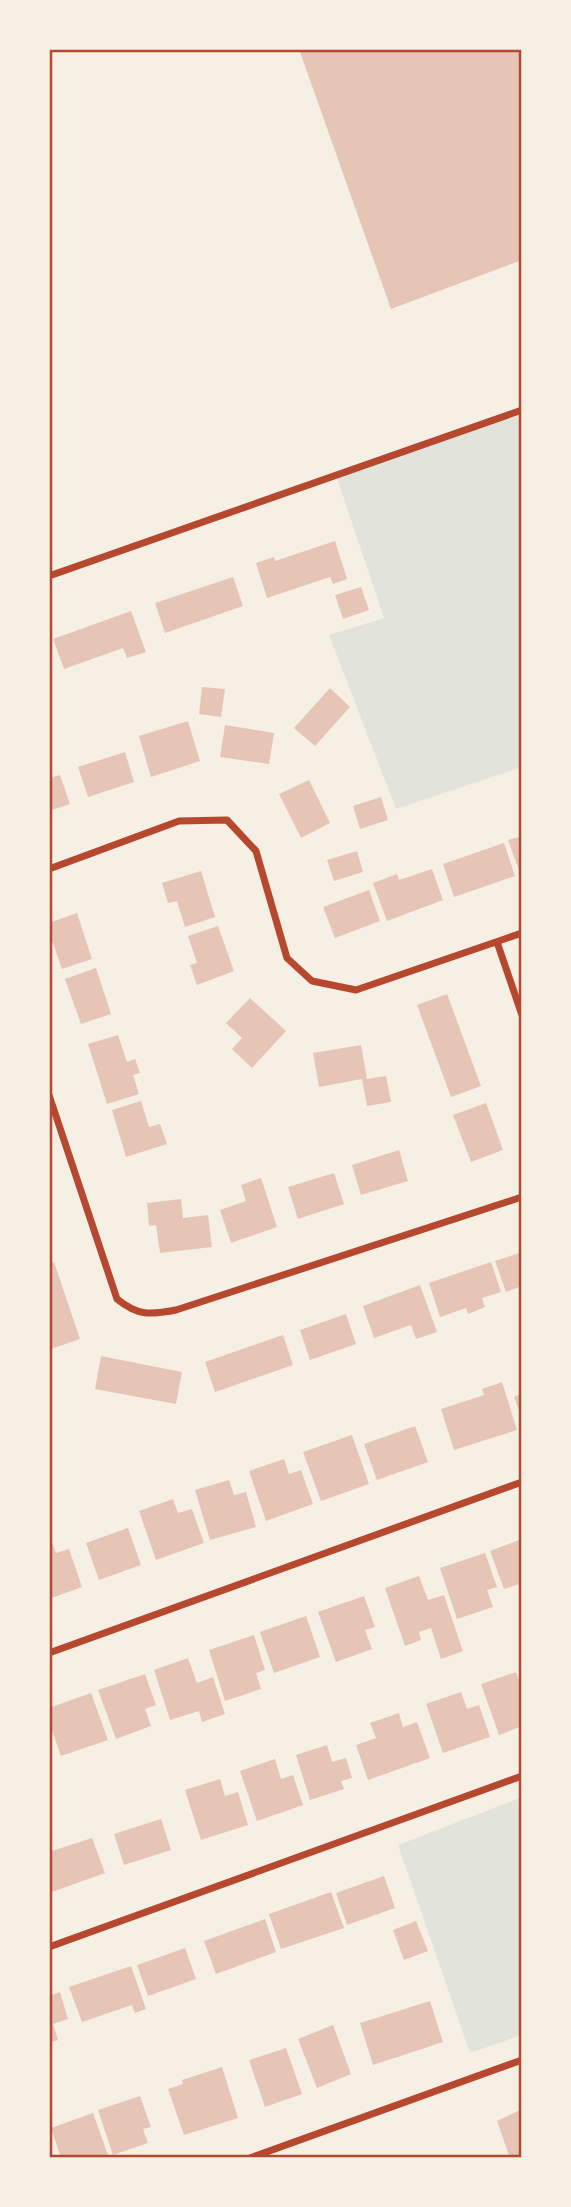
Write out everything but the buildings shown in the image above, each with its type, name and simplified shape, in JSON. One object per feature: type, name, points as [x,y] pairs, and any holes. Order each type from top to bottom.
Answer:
[{"type":"street","points":[[49,576],[522,410]]},
{"type":"street","points":[[49,869],[179,821],[227,820],[256,851],[287,958],[312,981],[356,989],[522,933]]},
{"type":"street","points":[[497,942],[522,1015]]},
{"type":"street","points":[[49,1095],[117,1299],[132,1311],[154,1314],[176,1310],[522,1197]]},
{"type":"street","points":[[49,1653],[522,1482]]},
{"type":"street","points":[[49,1947],[522,1776]]},
{"type":"street","points":[[250,2158],[522,2060]]},
{"type":"shaded area","points":[[522,410],[522,767],[396,809],[329,635],[384,618],[336,475]]},
{"type":"shaded area","points":[[522,1797],[522,2035],[470,2053],[398,1845]]}]
